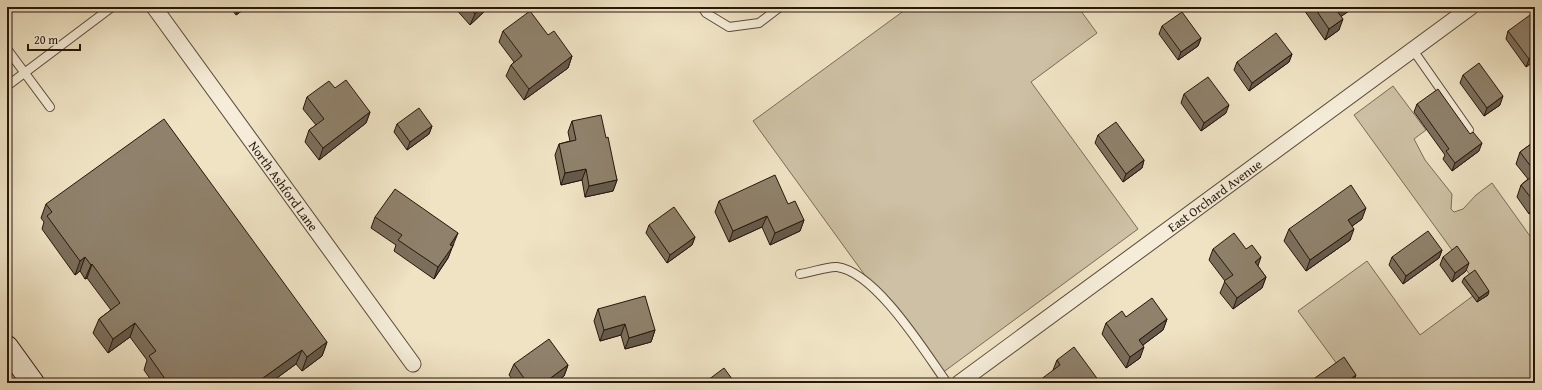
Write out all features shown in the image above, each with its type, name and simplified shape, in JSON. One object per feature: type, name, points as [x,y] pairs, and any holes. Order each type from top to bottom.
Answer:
[{"type":"main road","points":[[7,347],[33,383]]},
{"type":"street","name":"North Ashford Lane","points":[[154,7],[413,364]]},
{"type":"street","name":"East Orchard Avenue","points":[[959,383],[1471,7]]},
{"type":"lane","points":[[7,86],[112,7]]},
{"type":"lane","points":[[702,7],[706,13],[729,27],[759,23],[780,7]]},
{"type":"lane","points":[[7,49],[50,107]]},
{"type":"lane","points":[[1412,50],[1469,130]]},
{"type":"lane","points":[[800,274],[836,267],[861,277],[898,314],[947,383]]},
{"type":"shaded area","points":[[909,7],[1078,7],[1097,33],[1031,82],[1138,229],[938,376],[753,121]]},
{"type":"shaded area","points":[[1393,86],[1426,130],[1414,139],[1425,160],[1452,194],[1451,209],[1454,212],[1463,209],[1476,195],[1492,183],[1535,243],[1535,383],[1351,383],[1298,311],[1367,261],[1420,335],[1481,290],[1354,115]]},
{"type":"building","points":[[468,7],[481,7],[475,14]]},
{"type":"building","points":[[1314,7],[1343,7],[1337,11],[1343,19],[1329,29]]},
{"type":"building","points":[[530,11],[548,35],[554,31],[572,56],[529,89],[511,65],[522,56],[503,31]]},
{"type":"building","points":[[1182,12],[1201,38],[1181,52],[1162,26]]},
{"type":"building","points":[[1530,15],[1533,19],[1535,18],[1535,54],[1529,59],[1508,31]]},
{"type":"building","points":[[1276,33],[1292,54],[1252,83],[1237,62]]},
{"type":"building","points":[[1479,63],[1503,96],[1487,108],[1463,75]]},
{"type":"building","points":[[1208,77],[1229,105],[1204,123],[1184,94]]},
{"type":"building","points":[[346,80],[370,112],[323,148],[309,130],[324,119],[307,97],[329,81],[335,88]]},
{"type":"building","points":[[1438,89],[1470,134],[1473,132],[1482,143],[1455,163],[1446,151],[1449,149],[1417,104]]},
{"type":"building","points":[[419,108],[432,126],[410,142],[397,124]]},
{"type":"building","points":[[601,115],[606,138],[608,137],[617,180],[589,186],[586,169],[565,173],[559,144],[576,140],[572,121]]},
{"type":"building","points":[[164,119],[327,342],[307,357],[302,350],[256,383],[168,383],[149,356],[156,351],[135,323],[113,339],[99,319],[120,303],[92,264],[91,265],[85,257],[80,261],[47,216],[52,212],[46,204]]},
{"type":"building","points":[[1116,122],[1144,160],[1126,174],[1098,135]]},
{"type":"building","points":[[1535,141],[1535,172],[1520,152]]},
{"type":"building","points":[[1535,174],[1535,201],[1534,202],[1521,185]]},
{"type":"building","points":[[775,175],[788,204],[795,201],[804,220],[775,233],[767,216],[733,231],[719,201]]},
{"type":"building","points":[[1351,185],[1366,208],[1348,220],[1354,229],[1310,260],[1289,229]]},
{"type":"building","points":[[395,189],[458,233],[450,245],[453,246],[438,267],[398,240],[402,235],[375,217]]},
{"type":"building","points":[[674,207],[695,237],[670,255],[649,225]]},
{"type":"building","points":[[1428,231],[1442,250],[1406,276],[1392,257]]},
{"type":"building","points":[[1234,233],[1246,249],[1252,245],[1261,257],[1255,262],[1266,277],[1237,298],[1224,281],[1233,275],[1213,249]]},
{"type":"building","points":[[1457,246],[1469,263],[1455,273],[1443,257]]},
{"type":"building","points":[[1475,270],[1489,291],[1479,298],[1464,278]]},
{"type":"building","points":[[645,296],[655,330],[629,338],[625,324],[604,330],[598,309]]},
{"type":"building","points":[[1152,298],[1167,319],[1139,340],[1144,347],[1130,357],[1106,323],[1122,311],[1126,317]]},
{"type":"building","points":[[549,339],[568,365],[548,380],[550,383],[524,383],[526,381],[514,364]]},
{"type":"building","points":[[1074,347],[1099,381],[1096,383],[1036,383],[1060,365],[1057,360]]},
{"type":"building","points":[[1344,357],[1356,375],[1345,383],[1308,383]]},
{"type":"building","points":[[724,368],[735,383],[704,383]]}]
